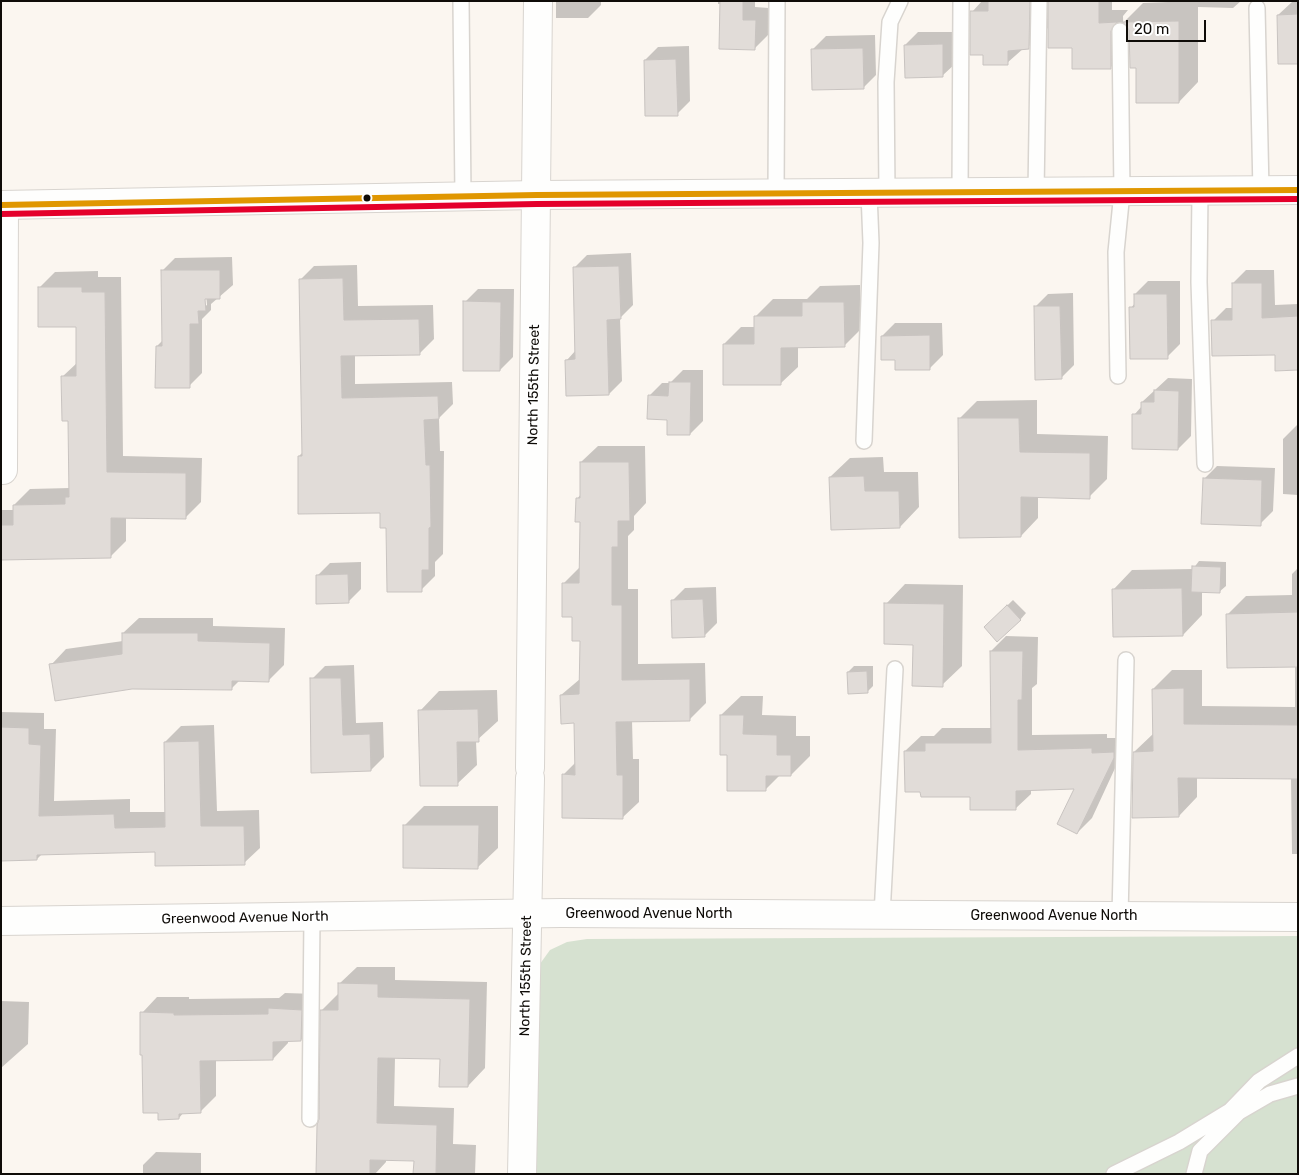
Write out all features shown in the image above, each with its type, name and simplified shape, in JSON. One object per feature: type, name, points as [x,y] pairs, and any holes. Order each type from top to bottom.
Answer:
[{"type":"street","name":"North 155th Street","points":[[522,1174],[530,773],[538,1]]},
{"type":"street","points":[[3,470],[3,205],[537,195],[1298,190]]},
{"type":"street","name":"Greenwood Avenue North","points":[[1,921],[528,914],[1298,918]]},
{"type":"lane","points":[[461,1],[463,197]]},
{"type":"lane","points":[[776,194],[777,1]]},
{"type":"lane","points":[[864,440],[871,243],[878,193],[890,22],[900,1]]},
{"type":"lane","points":[[960,192],[961,1]]},
{"type":"lane","points":[[1036,192],[1039,1]]},
{"type":"lane","points":[[1257,8],[1261,191]]},
{"type":"lane","points":[[1118,376],[1116,252],[1122,192],[1120,31]]},
{"type":"lane","points":[[1200,191],[1200,385],[1205,464]]},
{"type":"lane","points":[[1120,916],[1126,660]]},
{"type":"lane","points":[[882,915],[895,669]]},
{"type":"lane","points":[[310,1119],[312,917]]},
{"type":"lane","points":[[1114,1174],[1179,1142],[1230,1111],[1259,1082],[1298,1056]]},
{"type":"lane","points":[[1194,1174],[1200,1151],[1239,1112],[1270,1094],[1298,1086]]},
{"type":"green space","points":[[1298,936],[1298,1174],[531,1174],[537,968],[550,950],[567,942],[587,939]]},
{"type":"building","points":[[720,1],[743,1],[743,20],[756,20],[755,50],[719,49]]},
{"type":"building","points":[[988,1],[1030,1],[1029,49],[1008,51],[1008,65],[983,65],[983,55],[970,55],[970,11],[988,11]]},
{"type":"building","points":[[1048,1],[1099,1],[1099,23],[1117,22],[1111,31],[1111,69],[1072,69],[1072,48],[1048,48]]},
{"type":"building","points":[[1298,14],[1298,64],[1278,64],[1277,15]]},
{"type":"building","points":[[1179,21],[1179,103],[1136,103],[1136,68],[1130,68],[1129,30],[1123,22]]},
{"type":"building","points":[[943,44],[943,77],[905,78],[904,45]]},
{"type":"building","points":[[863,48],[864,89],[812,90],[811,49]]},
{"type":"building","points":[[676,59],[678,116],[645,116],[644,60]]},
{"type":"building","points":[[619,266],[621,319],[607,320],[609,395],[566,396],[565,360],[575,359],[573,267]]},
{"type":"building","points":[[161,270],[220,270],[220,299],[205,299],[206,311],[198,311],[199,324],[190,324],[190,388],[155,388],[156,346],[162,346]]},
{"type":"building","points":[[343,278],[344,320],[419,319],[420,355],[341,356],[342,398],[438,396],[439,419],[424,420],[426,465],[430,465],[431,527],[429,528],[429,570],[422,570],[422,592],[387,592],[386,528],[380,528],[380,513],[298,514],[298,456],[302,456],[299,279]]},
{"type":"building","points":[[1232,283],[1262,283],[1262,318],[1298,316],[1298,370],[1275,371],[1275,355],[1212,356],[1211,320],[1232,320]]},
{"type":"building","points":[[38,287],[82,287],[82,292],[105,292],[107,472],[186,473],[186,519],[111,518],[111,558],[1,560],[1,525],[13,525],[13,505],[65,504],[65,497],[69,497],[68,421],[62,421],[61,376],[76,376],[76,327],[38,327]]},
{"type":"building","points":[[1134,294],[1167,294],[1168,359],[1130,359],[1129,307],[1134,307]]},
{"type":"building","points":[[463,301],[501,302],[500,371],[463,371]]},
{"type":"building","points":[[802,302],[844,302],[845,347],[781,348],[781,385],[723,385],[723,344],[754,344],[754,316],[802,316]]},
{"type":"building","points":[[1034,306],[1060,306],[1062,379],[1035,380]]},
{"type":"building","points":[[930,335],[930,370],[895,370],[895,360],[881,360],[881,336]]},
{"type":"building","points":[[669,382],[691,382],[690,435],[667,435],[667,420],[647,419],[648,395],[668,396]]},
{"type":"building","points":[[1154,390],[1179,391],[1178,450],[1132,449],[1132,414],[1141,414],[1141,402],[1154,402]]},
{"type":"building","points":[[958,418],[1019,418],[1020,452],[1090,453],[1090,499],[1021,497],[1021,537],[959,538]]},
{"type":"building","points":[[580,462],[629,462],[630,521],[618,521],[618,547],[612,547],[612,605],[622,605],[622,680],[690,679],[690,721],[616,722],[617,775],[623,775],[623,819],[562,818],[562,774],[575,775],[574,723],[561,724],[560,695],[579,694],[580,641],[572,641],[572,617],[562,617],[562,583],[579,583],[580,522],[575,522],[576,498],[580,498]]},
{"type":"building","points":[[864,476],[865,491],[899,491],[900,528],[831,530],[829,477]]},
{"type":"building","points":[[1203,478],[1262,480],[1261,526],[1201,524]]},
{"type":"building","points":[[1192,566],[1221,567],[1220,593],[1191,592]]},
{"type":"building","points":[[348,574],[349,603],[316,604],[316,575]]},
{"type":"building","points":[[1182,588],[1183,636],[1113,637],[1112,589]]},
{"type":"building","points":[[703,599],[705,637],[672,638],[671,600]]},
{"type":"building","points":[[884,603],[944,604],[943,687],[912,686],[913,645],[884,644]]},
{"type":"building","points":[[1007,605],[1021,620],[997,642],[984,627]]},
{"type":"building","points":[[1298,612],[1298,667],[1227,668],[1226,614]]},
{"type":"building","points":[[122,633],[198,633],[198,641],[270,643],[269,682],[232,681],[232,690],[132,689],[55,701],[49,664],[122,654]]},
{"type":"building","points":[[990,651],[1023,651],[1022,700],[1018,700],[1018,750],[1092,748],[1092,753],[1114,752],[1114,758],[1077,834],[1057,824],[1074,789],[1016,791],[1016,810],[970,810],[970,797],[921,797],[920,792],[905,792],[904,751],[925,751],[925,743],[991,743]]},
{"type":"building","points":[[867,671],[868,693],[848,694],[847,672]]},
{"type":"building","points":[[310,678],[341,678],[343,735],[370,734],[371,771],[311,773]]},
{"type":"building","points":[[1184,688],[1184,724],[1298,725],[1298,779],[1178,778],[1179,817],[1132,818],[1133,752],[1153,751],[1152,689]]},
{"type":"building","points":[[478,709],[479,742],[457,742],[458,786],[420,786],[418,710]]},
{"type":"building","points":[[720,715],[744,715],[743,734],[777,735],[777,755],[791,755],[791,776],[766,776],[766,791],[727,791],[727,755],[720,755]]},
{"type":"building","points":[[1,727],[29,728],[29,744],[41,745],[39,816],[114,814],[115,828],[165,827],[164,742],[199,741],[201,826],[244,826],[245,865],[155,866],[155,852],[37,855],[37,860],[1,861]]},
{"type":"building","points":[[403,825],[479,825],[478,869],[403,868]]},
{"type":"building","points":[[338,983],[378,984],[378,997],[470,999],[468,1087],[439,1087],[440,1059],[378,1058],[377,1123],[437,1125],[436,1174],[413,1174],[414,1161],[370,1160],[370,1174],[316,1174],[317,1125],[319,1119],[320,1010],[338,1010]]},
{"type":"building","points":[[268,1008],[302,1010],[301,1041],[273,1042],[273,1060],[200,1061],[201,1113],[179,1114],[179,1119],[158,1120],[158,1113],[143,1113],[140,1012],[174,1013],[174,1015],[268,1014]]},
{"type":"transit line","points":[[1,205],[537,195],[1298,190]]},
{"type":"transit line","points":[[1,214],[537,204],[1298,199]]}]
